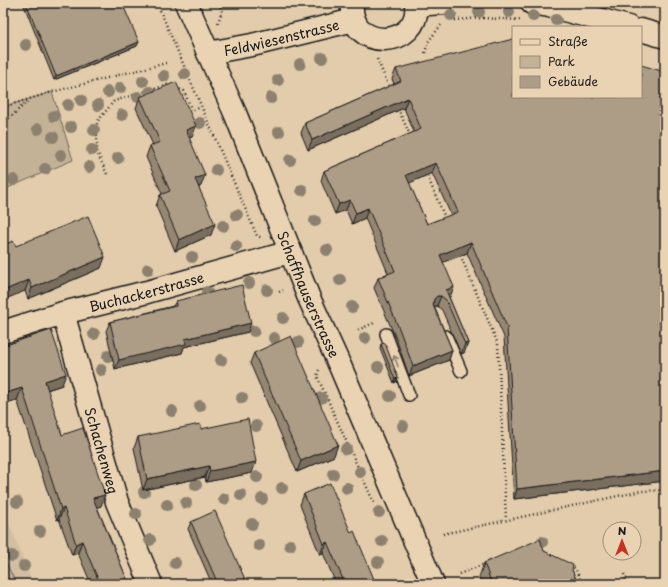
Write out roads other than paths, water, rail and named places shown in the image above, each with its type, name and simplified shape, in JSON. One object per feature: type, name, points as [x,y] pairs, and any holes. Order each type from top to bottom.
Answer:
[{"type":"street","name":"Schaffhauserstrasse","points":[[186,3],[235,112],[290,252],[433,584]]},
{"type":"street","name":"Feldwiesenstrasse","points":[[208,53],[252,45],[353,11],[358,27],[370,37],[380,40],[399,36],[409,27],[416,15],[416,4],[445,16]]},
{"type":"street","points":[[527,12],[548,6],[624,26]]},
{"type":"street","points":[[642,30],[665,37]]},
{"type":"street","name":"Buchackerstrasse","points":[[3,332],[63,313],[147,292],[290,252]]},
{"type":"street","name":"Schachenweg","points":[[63,313],[117,502],[151,584]]},
{"type":"lane","points":[[443,329],[461,371]]},
{"type":"lane","points":[[386,334],[409,395]]}]
